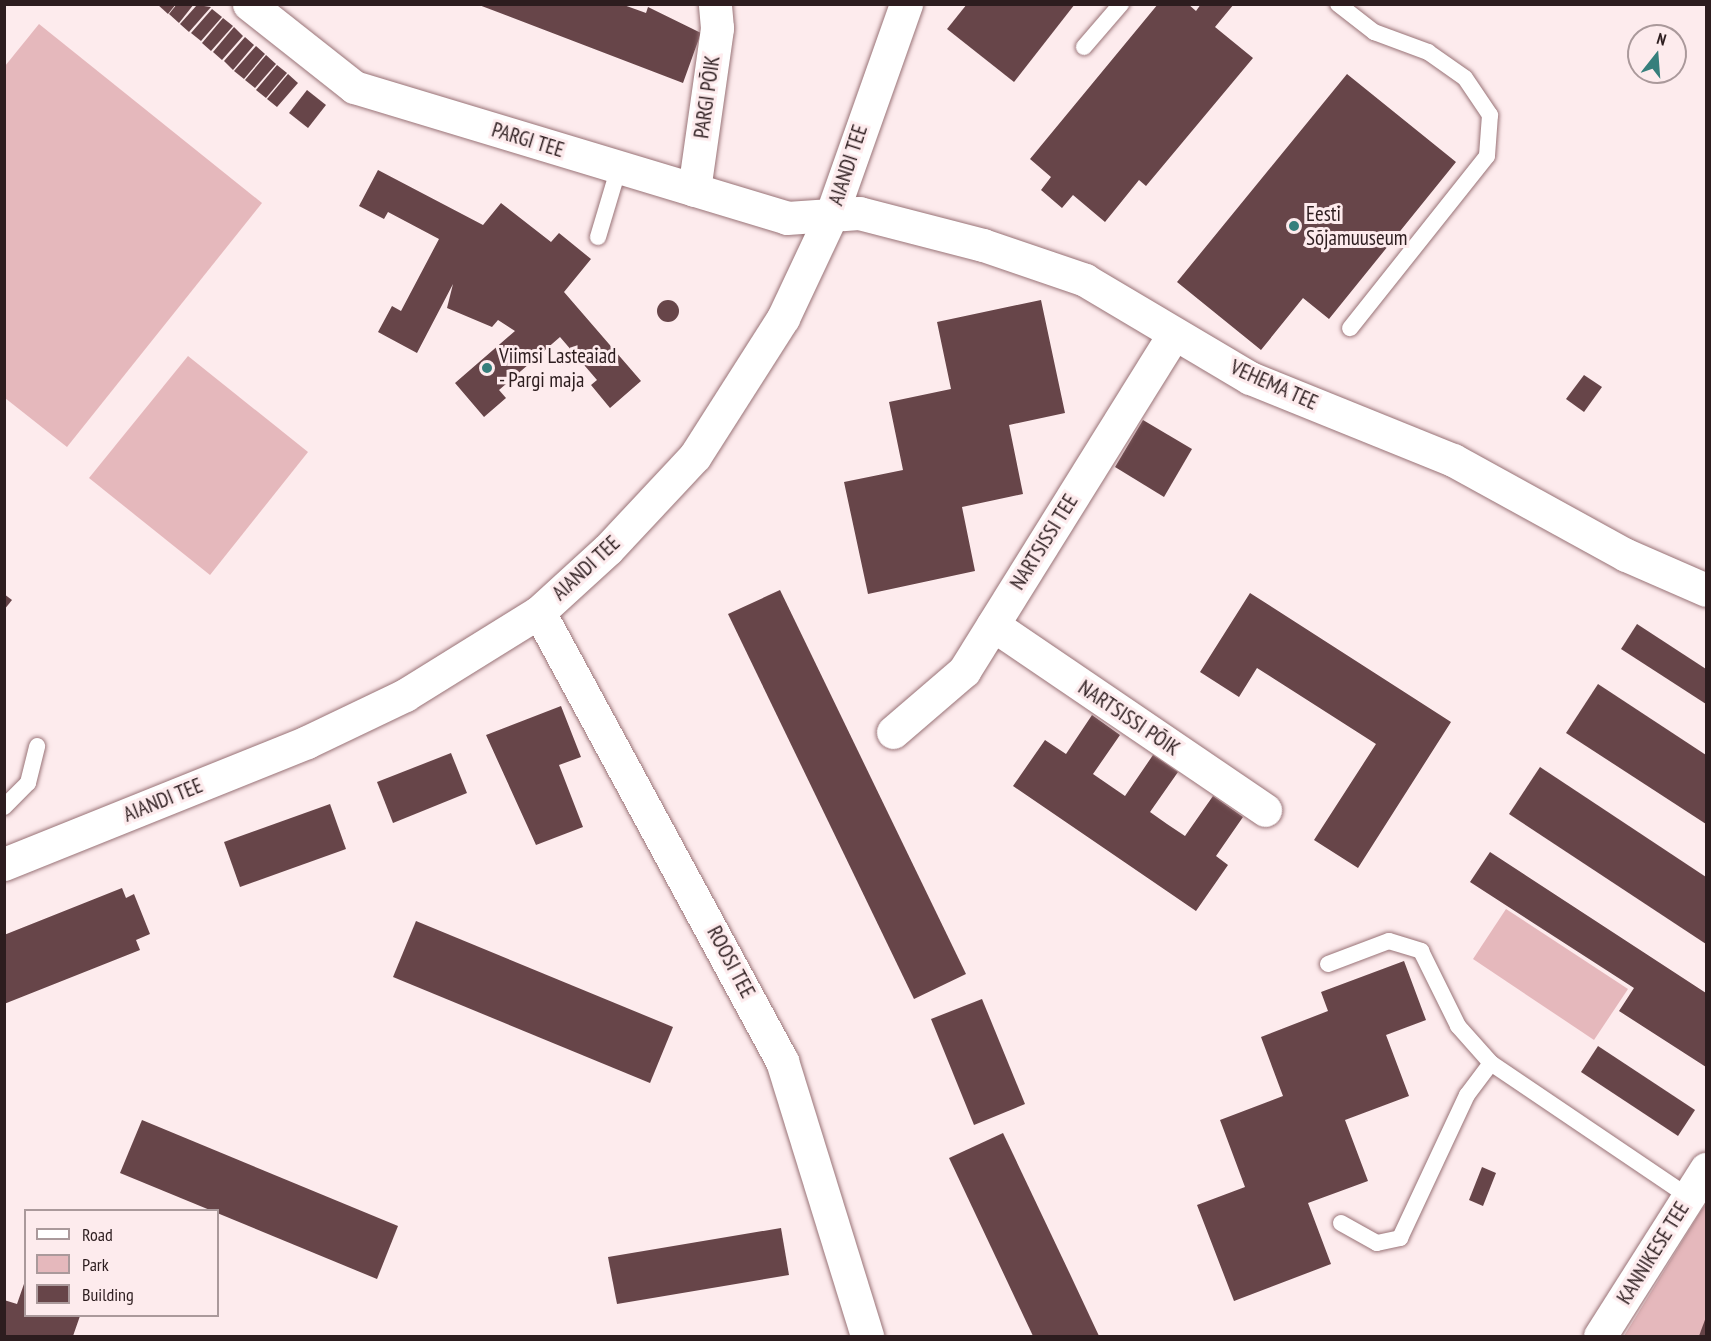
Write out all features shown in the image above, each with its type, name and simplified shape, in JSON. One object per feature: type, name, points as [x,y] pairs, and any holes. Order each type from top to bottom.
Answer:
[{"type":"street","name":"PARGI TEE","points":[[249,4],[354,87],[787,218],[831,216]]},
{"type":"street","name":"PARGI PÕIK","points":[[694,190],[717,28],[716,4]]},
{"type":"street","name":"AIANDI TEE","points":[[7,859],[307,742],[405,695],[539,612],[695,456],[783,318],[831,216],[906,4]]},
{"type":"street","name":"VEHEMA TEE","points":[[831,216],[859,213],[983,245],[1085,280],[1250,378],[1453,460],[1626,555],[1707,590]]},
{"type":"street","name":"NARTSISSI TEE","points":[[893,732],[964,671],[1174,334]]},
{"type":"street","name":"ROOSI TEE","points":[[539,612],[782,1061],[867,1336]]},
{"type":"street","name":"NARTSISSI PÕIK","points":[[993,625],[1265,810]]},
{"type":"street","name":"KANNIKESE TEE","points":[[1600,1336],[1707,1169]]},
{"type":"lane","points":[[1084,47],[1122,4]]},
{"type":"lane","points":[[1338,4],[1374,32],[1428,52],[1465,78],[1490,115],[1487,156],[1350,328]]},
{"type":"lane","points":[[598,237],[619,167]]},
{"type":"lane","points":[[4,807],[28,783],[37,746]]},
{"type":"lane","points":[[1328,964],[1389,942],[1421,951],[1458,1026],[1491,1063],[1689,1197]]},
{"type":"lane","points":[[1341,1223],[1377,1243],[1400,1238],[1467,1095],[1491,1063]]},
{"type":"green space","points":[[39,24],[262,203],[67,447],[5,398],[5,66]]},
{"type":"green space","points":[[188,356],[308,452],[210,575],[89,478]]},
{"type":"green space","points":[[1506,909],[1628,989],[1594,1040],[1473,959]]},
{"type":"green space","points":[[1706,1204],[1706,1336],[1624,1336],[1702,1209]]},
{"type":"building","points":[[157,4],[176,4],[168,14]]},
{"type":"building","points":[[177,4],[194,4],[179,23],[169,14]]},
{"type":"building","points":[[621,4],[646,13],[648,7],[701,33],[683,83],[479,5]]},
{"type":"building","points":[[967,4],[1075,4],[1014,82],[947,29]]},
{"type":"building","points":[[1158,4],[1188,4],[1196,11],[1201,4],[1234,4],[1215,27],[1253,58],[1146,186],[1139,180],[1105,222],[1073,195],[1062,208],[1041,190],[1051,177],[1030,159]]},
{"type":"building","points":[[197,5],[211,7],[189,32],[180,24]]},
{"type":"building","points":[[212,9],[222,17],[201,41],[191,33]]},
{"type":"building","points":[[223,18],[233,26],[211,51],[202,43]]},
{"type":"building","points":[[234,27],[243,36],[222,60],[213,52]]},
{"type":"building","points":[[245,37],[254,45],[233,70],[224,61]]},
{"type":"building","points":[[256,46],[265,54],[244,79],[234,71]]},
{"type":"building","points":[[266,55],[276,64],[255,88],[245,80]]},
{"type":"building","points":[[277,65],[287,73],[266,98],[256,90]]},
{"type":"building","points":[[288,74],[298,83],[277,107],[267,99]]},
{"type":"building","points":[[1347,74],[1456,162],[1329,319],[1303,298],[1261,350],[1177,282]]},
{"type":"building","points":[[307,90],[326,105],[308,128],[289,113]]},
{"type":"building","points":[[378,170],[483,225],[501,203],[551,242],[559,233],[591,259],[564,292],[641,381],[610,408],[591,385],[597,380],[560,337],[499,390],[506,398],[484,417],[455,383],[515,331],[498,320],[492,327],[447,308],[453,284],[417,353],[378,332],[392,306],[401,311],[439,239],[388,212],[384,219],[359,206]]},
{"type":"building","points":[[668,300],[676,303],[679,311],[676,319],[668,322],[660,319],[657,311],[660,303]]},
{"type":"building","points":[[1041,300],[1065,413],[1009,425],[1023,494],[962,507],[975,571],[868,594],[844,482],[903,470],[889,402],[951,389],[937,322]]},
{"type":"building","points":[[1584,375],[1602,387],[1584,412],[1566,399]]},
{"type":"building","points":[[1143,420],[1192,449],[1164,497],[1115,467]]},
{"type":"building","points":[[780,590],[966,974],[914,999],[728,614]]},
{"type":"building","points":[[1250,593],[1451,722],[1358,868],[1314,840],[1376,744],[1257,668],[1239,697],[1200,672]]},
{"type":"building","points":[[4,594],[12,600],[4,610]]},
{"type":"building","points":[[1637,624],[1706,669],[1706,704],[1621,649]]},
{"type":"building","points":[[1598,684],[1706,755],[1706,824],[1566,733]]},
{"type":"building","points":[[561,706],[581,757],[559,765],[583,827],[536,845],[486,735]]},
{"type":"building","points":[[1092,715],[1120,735],[1093,774],[1125,796],[1153,755],[1178,772],[1150,812],[1167,824],[1185,836],[1213,796],[1243,817],[1216,856],[1228,865],[1196,911],[1013,786],[1045,740],[1066,754]]},
{"type":"building","points":[[451,753],[467,793],[393,823],[377,782]]},
{"type":"building","points":[[1540,767],[1706,877],[1706,944],[1509,814]]},
{"type":"building","points":[[330,804],[346,849],[240,887],[224,842]]},
{"type":"building","points":[[1490,852],[1706,993],[1706,1067],[1619,1011],[1634,988],[1470,882]]},
{"type":"building","points":[[122,888],[126,898],[134,894],[150,934],[136,940],[140,950],[4,1004],[4,935]]},
{"type":"building","points":[[416,921],[673,1027],[650,1083],[393,977]]},
{"type":"building","points":[[1404,961],[1426,1020],[1386,1035],[1409,1096],[1345,1120],[1368,1181],[1308,1203],[1331,1264],[1234,1301],[1197,1205],[1245,1187],[1220,1120],[1283,1096],[1261,1037],[1328,1011],[1321,992]]},
{"type":"building","points":[[982,999],[1025,1104],[974,1125],[931,1019]]},
{"type":"building","points":[[1598,1046],[1695,1110],[1678,1136],[1581,1072]]},
{"type":"building","points":[[142,1120],[398,1226],[377,1279],[219,1214],[219,1209],[207,1209],[120,1173]]},
{"type":"building","points":[[1003,1133],[1099,1336],[1033,1336],[949,1158]]},
{"type":"building","points":[[1482,1167],[1496,1173],[1483,1206],[1469,1200]]},
{"type":"building","points":[[781,1228],[789,1275],[617,1304],[608,1257]]},
{"type":"building","points":[[24,1284],[24,1317],[80,1317],[73,1336],[4,1336],[4,1300],[17,1304]]},
{"type":"building","points":[[1706,1317],[1706,1336],[1699,1336]]},
{"type":"place","name":"Eesti Sõjamuuseum","points":[[1294,226]]},
{"type":"place","name":"Viimsi Lasteaiad - Pargi maja","points":[[487,368]]}]
